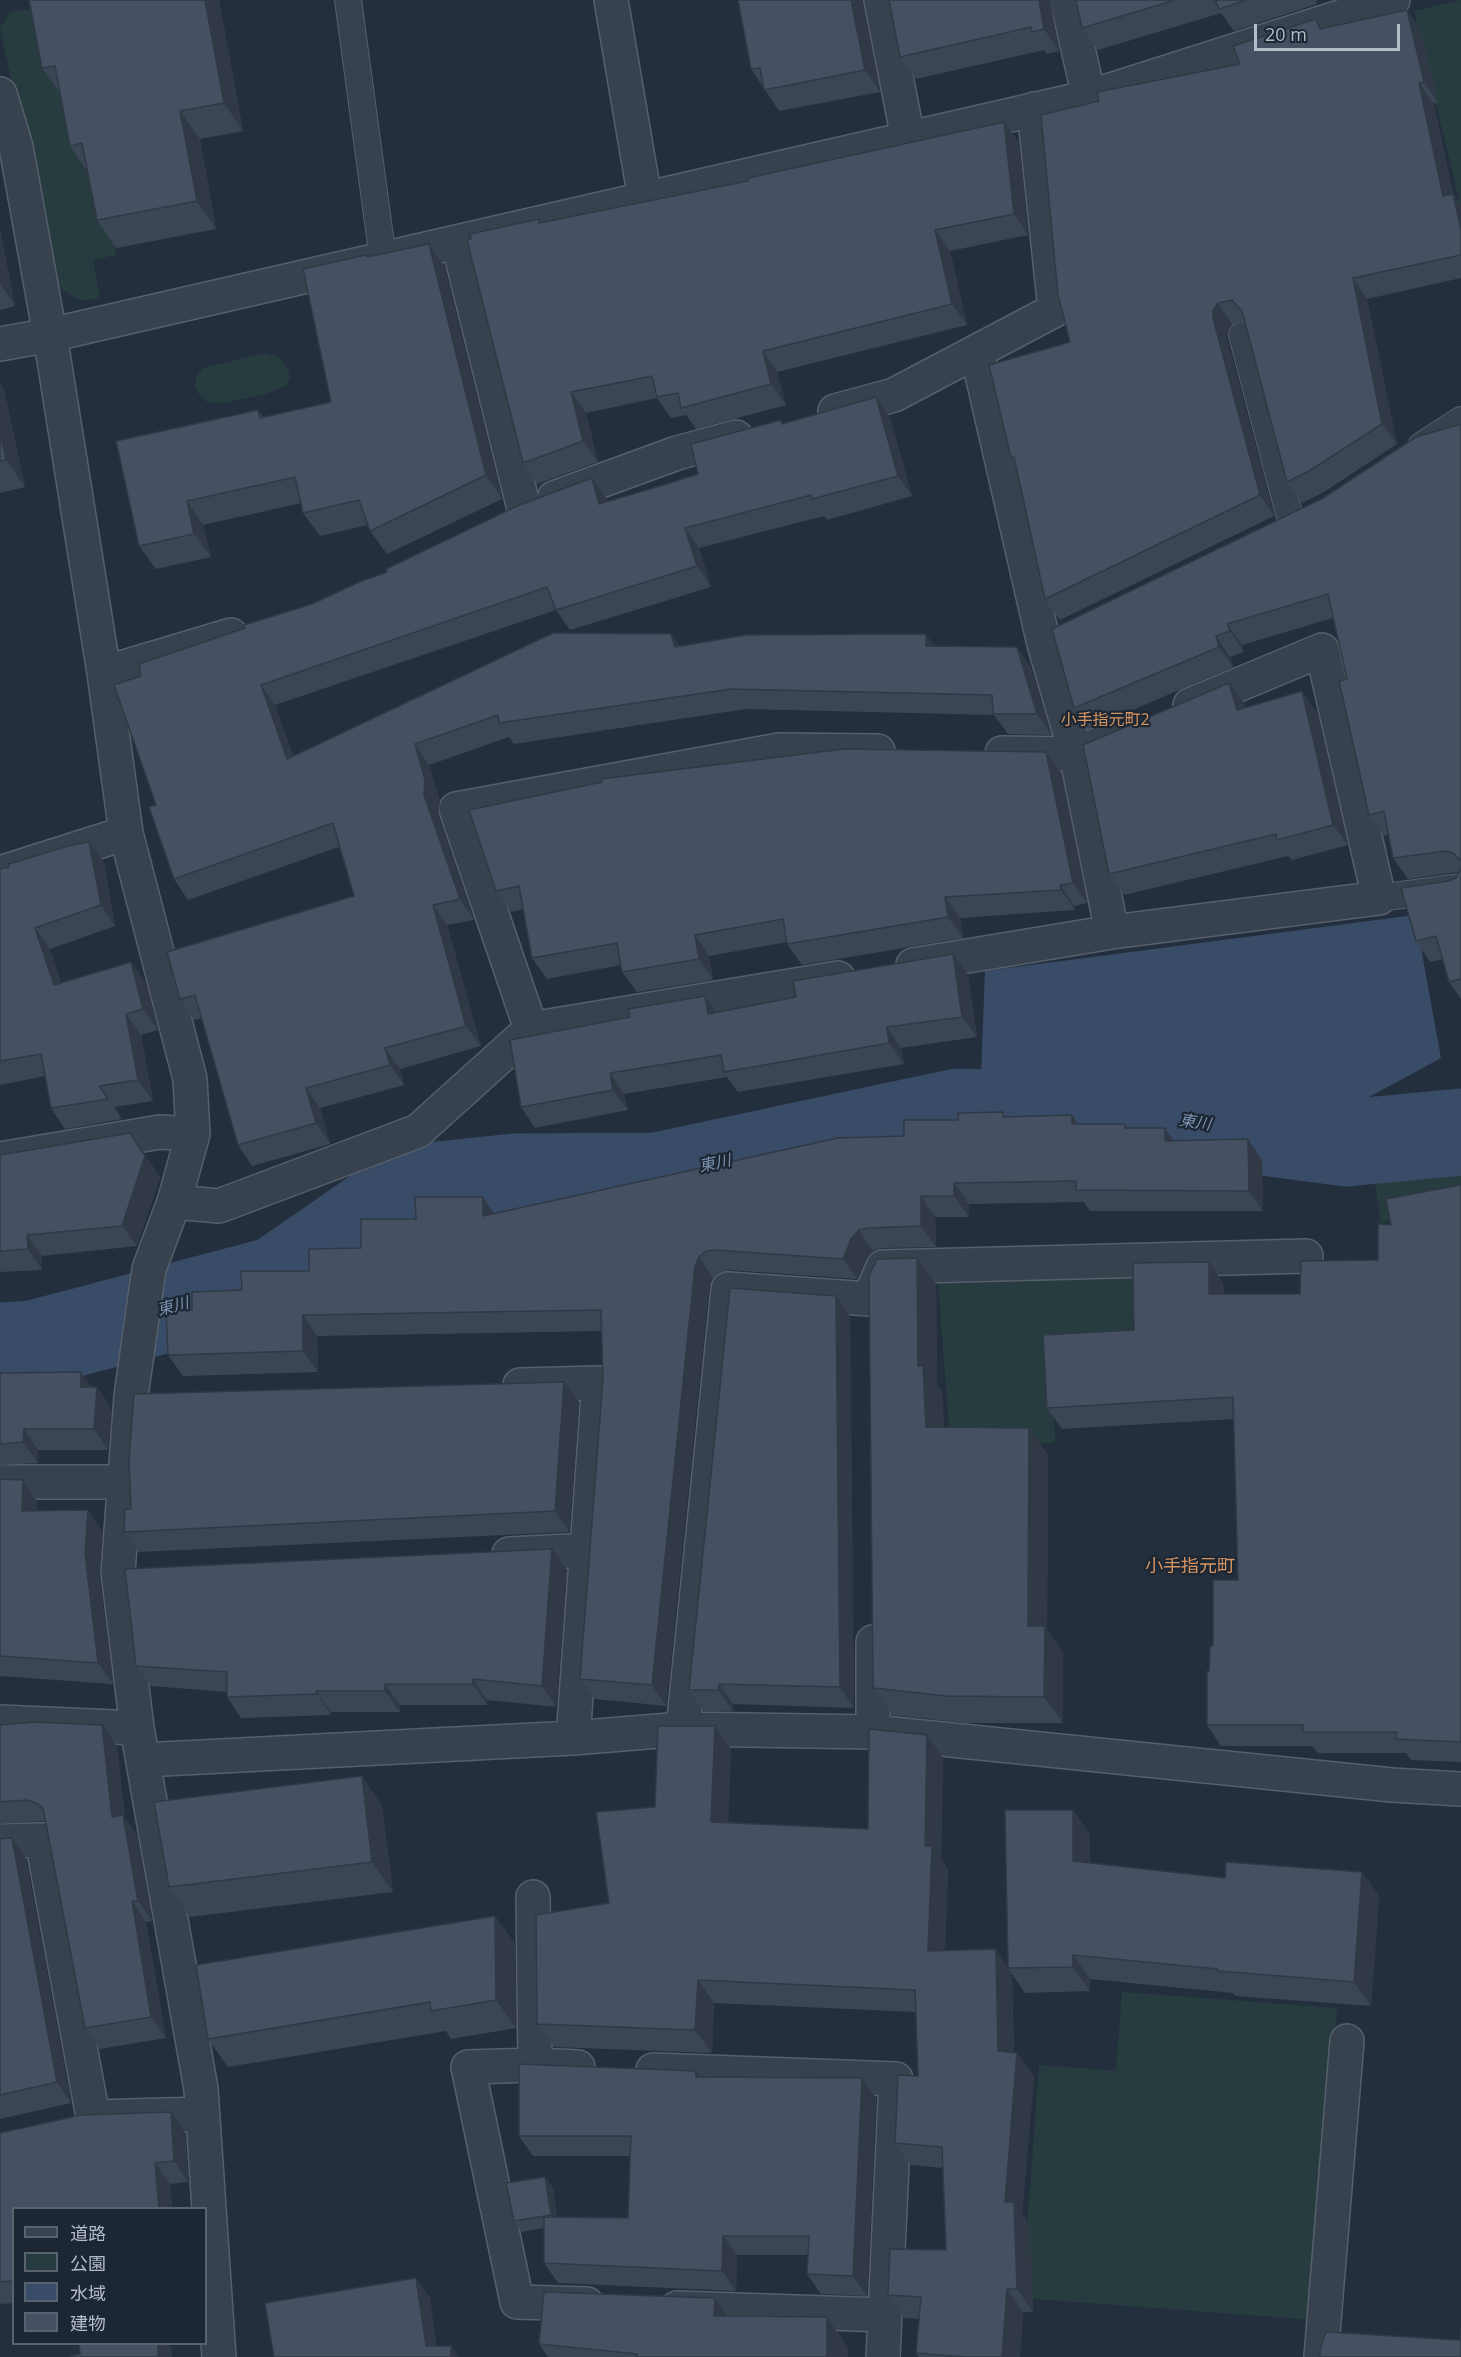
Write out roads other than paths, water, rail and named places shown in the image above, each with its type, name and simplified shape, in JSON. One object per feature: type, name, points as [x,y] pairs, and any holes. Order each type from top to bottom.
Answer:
[{"type":"street","points":[[611,0],[645,199]]},
{"type":"street","points":[[882,0],[908,138]]},
{"type":"street","points":[[1067,0],[1089,97]]},
{"type":"street","points":[[0,344],[50,335],[1089,97],[1394,0]]},
{"type":"street","points":[[0,94],[16,147],[50,335],[104,674],[126,833],[190,1080],[193,1134],[174,1202],[149,1269],[131,1396],[118,1572],[137,1728],[201,2089],[219,2357]]},
{"type":"street","points":[[812,417],[894,395],[939,369],[977,353],[1055,310],[1034,109]]},
{"type":"street","points":[[458,242],[524,509]]},
{"type":"street","points":[[977,353],[1055,638],[1112,932]]},
{"type":"street","points":[[493,524],[524,509],[677,453],[767,429]]},
{"type":"street","points":[[104,674],[262,625]]},
{"type":"street","points":[[174,1202],[219,1206],[418,1131],[531,1029],[1112,932],[1380,897],[1322,650],[1076,754],[969,752]]},
{"type":"street","points":[[531,1029],[456,808],[779,750],[910,751]]},
{"type":"street","points":[[0,873],[126,833]]},
{"type":"street","points":[[0,1159],[160,1132],[193,1134]]},
{"type":"street","points":[[870,1334],[869,1299],[883,1267],[1306,1256]]},
{"type":"street","points":[[683,1729],[728,1289],[869,1299]]},
{"type":"street","points":[[494,1386],[599,1383],[573,1738]]},
{"type":"street","points":[[131,1396],[166,1395]]},
{"type":"street","points":[[0,1482],[125,1482]]},
{"type":"street","points":[[481,1555],[587,1550]]},
{"type":"street","points":[[118,1572],[153,1570]]},
{"type":"street","points":[[872,1615],[873,1732]]},
{"type":"street","points":[[0,1722],[137,1728]]},
{"type":"street","points":[[143,1761],[573,1738],[683,1729],[873,1732],[1392,1785],[1461,1789]]},
{"type":"street","points":[[0,1841],[42,1840],[81,2120],[202,2114]]},
{"type":"street","points":[[533,1897],[535,2065]]},
{"type":"street","points":[[1322,2357],[1347,2041]]},
{"type":"street","points":[[612,2305],[517,2302],[468,2067],[535,2065],[897,2079],[882,2357]]},
{"type":"street","points":[[647,2306],[885,2315]]},
{"type":"lane","points":[[348,0],[383,259]]},
{"type":"lane","points":[[1242,335],[1291,525]]},
{"type":"lane","points":[[1401,459],[1461,420]]},
{"type":"lane","points":[[1380,897],[1461,887]]},
{"type":"water","points":[[1415,915],[1441,1058],[1347,1109],[981,1075],[985,971]]},
{"type":"waterway","name":"東川","points":[[0,1346],[33,1344],[276,1280],[409,1188],[515,1177],[657,1176],[958,1112],[1157,1118],[1346,1143],[1461,1132]]},
{"type":"district","name":"小手指元町2","points":[[1105,720]]},
{"type":"district","name":"小手指元町","points":[[1190,1567]]}]
